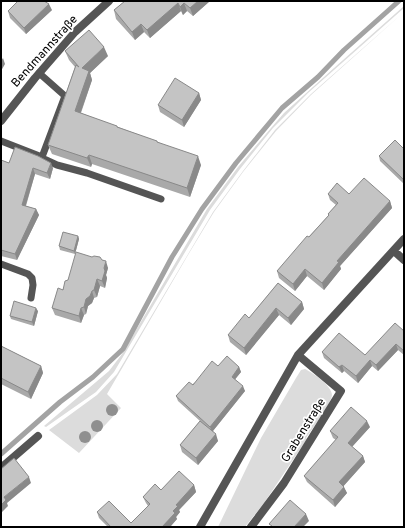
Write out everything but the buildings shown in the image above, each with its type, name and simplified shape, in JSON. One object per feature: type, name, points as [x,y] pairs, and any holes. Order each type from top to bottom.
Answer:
[{"type":"street","name":"Bendmannstraße","points":[[1,121],[39,73],[75,32],[109,1]]},
{"type":"street","points":[[200,527],[298,355],[404,239]]},
{"type":"street","points":[[394,251],[404,260]]},
{"type":"street","name":"Grabenstraße","points":[[251,527],[284,483],[341,391],[298,355]]},
{"type":"street","points":[[1,468],[38,436]]},
{"type":"lane","points":[[39,73],[65,96],[42,157]]},
{"type":"lane","points":[[1,141],[42,157],[57,165],[81,171],[161,199]]},
{"type":"lane","points":[[1,264],[28,274],[32,278],[34,285],[31,298]]},
{"type":"shaded area","points":[[404,6],[404,8],[308,93],[273,128],[210,210],[114,372],[96,392],[46,427],[44,426],[109,371],[122,354],[207,209],[238,167],[271,128],[284,113]]},
{"type":"shaded area","points":[[404,12],[311,95],[276,131],[243,172],[214,212],[107,394],[121,408],[79,453],[49,430],[97,395],[117,374],[213,212],[243,171],[275,130],[311,94]]},
{"type":"shaded area","points":[[305,369],[326,384],[329,388],[332,395],[329,404],[264,503],[245,527],[218,527],[261,438],[301,370]]},
{"type":"waterway","points":[[1,454],[60,402],[93,377],[123,349],[172,257],[202,209],[236,163],[282,108],[318,77],[344,50],[399,1]]}]
